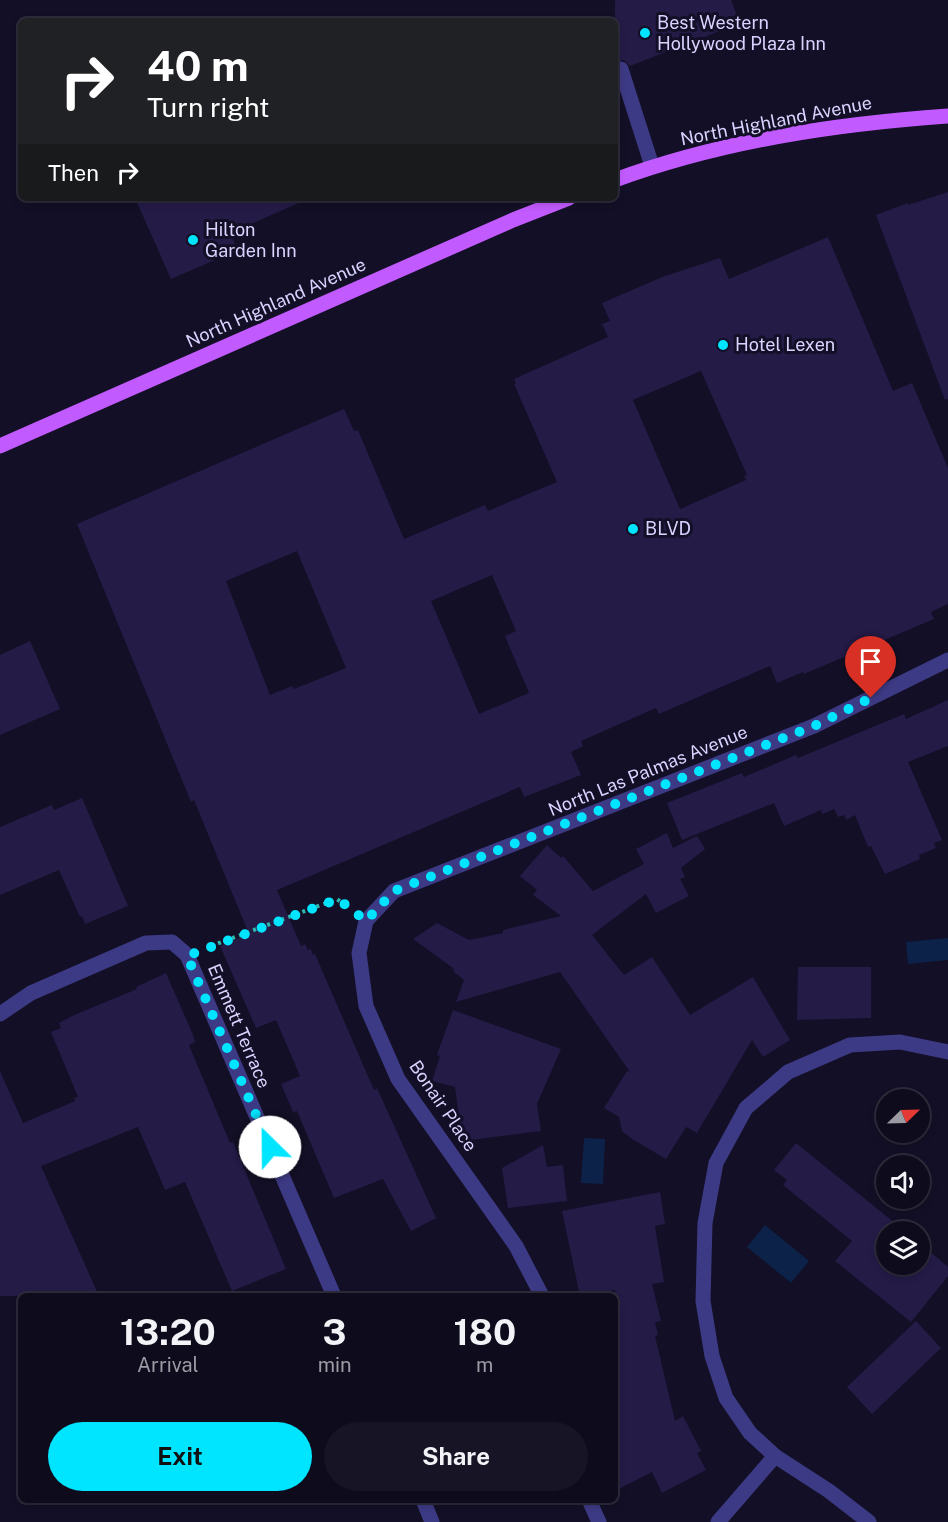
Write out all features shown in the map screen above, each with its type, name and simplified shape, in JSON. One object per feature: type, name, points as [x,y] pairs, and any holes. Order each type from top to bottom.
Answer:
[{"type":"main road","name":"North Highland Avenue","points":[[618,179],[652,166],[736,145],[888,120],[948,116]]},
{"type":"main road","name":"North Highland Avenue","points":[[0,446],[513,219],[561,201]]},
{"type":"street","points":[[621,69],[652,166]]},
{"type":"street","name":"North Las Palmas Avenue","points":[[366,921],[394,891],[814,726],[948,660]]},
{"type":"street","name":"Bonair Place","points":[[366,921],[359,953],[366,1006],[398,1078],[516,1246],[540,1293]]},
{"type":"street","name":"Emmett Terrace","points":[[0,1014],[31,993],[146,943],[172,942],[187,956],[333,1293]]},
{"type":"street","points":[[869,1522],[829,1491],[775,1456],[750,1433],[726,1398],[712,1356],[703,1301],[705,1223],[716,1163],[746,1108],[788,1072],[850,1045],[900,1042],[948,1052]]},
{"type":"street","points":[[718,1522],[775,1456]]},
{"type":"street","points":[[424,1503],[432,1522]]},
{"type":"street","points":[[590,1503],[599,1522]]},
{"type":"path","points":[[187,956],[338,899],[366,921]]},
{"type":"water","points":[[948,938],[948,960],[908,964],[906,942]]},
{"type":"water","points":[[584,1138],[605,1139],[603,1184],[581,1183]]},
{"type":"water","points":[[765,1225],[809,1261],[791,1283],[747,1247]]},
{"type":"building","name":"Best Western Hollywood Plaza Inn","points":[[615,0],[731,0],[740,23],[630,66],[624,60],[618,61],[618,18],[615,18]]},
{"type":"building","points":[[948,192],[948,399],[945,400],[876,215]]},
{"type":"building","name":"Hilton Garden Inn","points":[[136,201],[303,201],[230,233],[238,250],[171,279]]},
{"type":"building","points":[[828,237],[893,391],[912,383],[948,468],[948,604],[931,612],[934,619],[804,674],[803,672],[777,683],[770,666],[659,714],[656,708],[581,741],[583,746],[571,752],[581,775],[524,797],[520,787],[277,890],[301,946],[305,944],[308,950],[311,949],[313,955],[315,954],[374,1090],[377,1088],[436,1218],[411,1231],[383,1179],[334,1198],[297,1111],[293,1112],[281,1084],[300,1076],[276,1020],[256,1028],[220,946],[249,934],[194,800],[191,802],[77,524],[344,409],[354,431],[358,430],[404,539],[485,505],[488,511],[557,482],[514,384],[516,383],[514,379],[608,337],[602,324],[610,321],[602,303],[662,277],[720,258],[729,279]],"holes":[[[701,371],[747,475],[744,476],[746,480],[680,509],[633,400]],[[297,551],[346,668],[294,689],[292,686],[270,695],[226,581]],[[492,575],[516,631],[505,636],[529,693],[479,714],[431,601]]]},
{"type":"building","points":[[30,641],[60,709],[0,735],[0,655]]},
{"type":"building","points":[[948,700],[948,746],[908,762],[942,840],[934,843],[936,848],[919,855],[920,859],[885,874],[871,846],[868,847],[855,815],[846,820],[844,815],[838,817],[834,809],[822,814],[821,810],[784,826],[774,803],[682,840],[667,803],[742,773],[744,777],[796,755],[798,758],[904,714],[906,719]]},
{"type":"building","points":[[82,798],[128,906],[85,924],[59,870],[0,895],[0,827],[52,805],[54,810]]},
{"type":"building","points":[[667,833],[673,848],[697,836],[705,849],[681,868],[685,877],[680,879],[689,896],[656,913],[646,894],[592,935],[624,975],[652,957],[690,1015],[753,977],[790,1040],[763,1057],[752,1040],[697,1133],[686,1127],[666,1159],[622,1131],[619,1117],[604,1108],[627,1071],[630,1072],[560,972],[456,1002],[464,980],[454,972],[453,968],[413,939],[437,923],[469,940],[503,933],[503,930],[561,916],[533,895],[537,890],[520,876],[547,845],[561,858],[563,856],[593,891],[644,864],[636,849]]},
{"type":"building","points":[[798,967],[871,967],[871,1018],[797,1020]]},
{"type":"building","points":[[166,973],[193,1035],[195,1042],[189,1045],[230,1143],[233,1142],[286,1269],[232,1291],[185,1182],[165,1190],[138,1127],[41,1166],[98,1293],[18,1293],[18,1296],[0,1296],[0,1071],[23,1123],[75,1101],[74,1098],[78,1097],[51,1032],[61,1028],[59,1023],[72,1016],[137,989],[136,987]]},
{"type":"building","points":[[453,1010],[561,1049],[537,1104],[541,1131],[462,1141],[455,1087],[432,1081],[440,1056],[437,1055]]},
{"type":"building","points":[[796,1143],[892,1221],[876,1221],[876,1275],[930,1275],[930,1252],[948,1267],[948,1276],[911,1322],[835,1261],[852,1241],[783,1185],[787,1180],[774,1170]]},
{"type":"building","points":[[543,1145],[547,1167],[563,1165],[567,1201],[508,1208],[502,1168]]},
{"type":"building","points":[[660,1192],[665,1224],[655,1226],[664,1282],[652,1284],[661,1321],[655,1322],[658,1335],[655,1336],[675,1421],[683,1416],[701,1451],[697,1453],[706,1470],[662,1493],[652,1472],[618,1489],[618,1293],[615,1293],[615,1290],[579,1293],[562,1211]]},
{"type":"building","points":[[916,1321],[941,1348],[872,1414],[847,1387]]},
{"type":"place","name":"Best Western Hollywood Plaza Inn","points":[[645,33]]},
{"type":"place","name":"Hilton Garden Inn","points":[[193,240]]},
{"type":"place","name":"Hotel Lexen","points":[[723,345]]},
{"type":"place","name":"BLVD","points":[[633,529]]},
{"type":"route","points":[[270,1147],[187,956],[338,899],[366,921],[394,891],[814,726],[871,698]]}]
